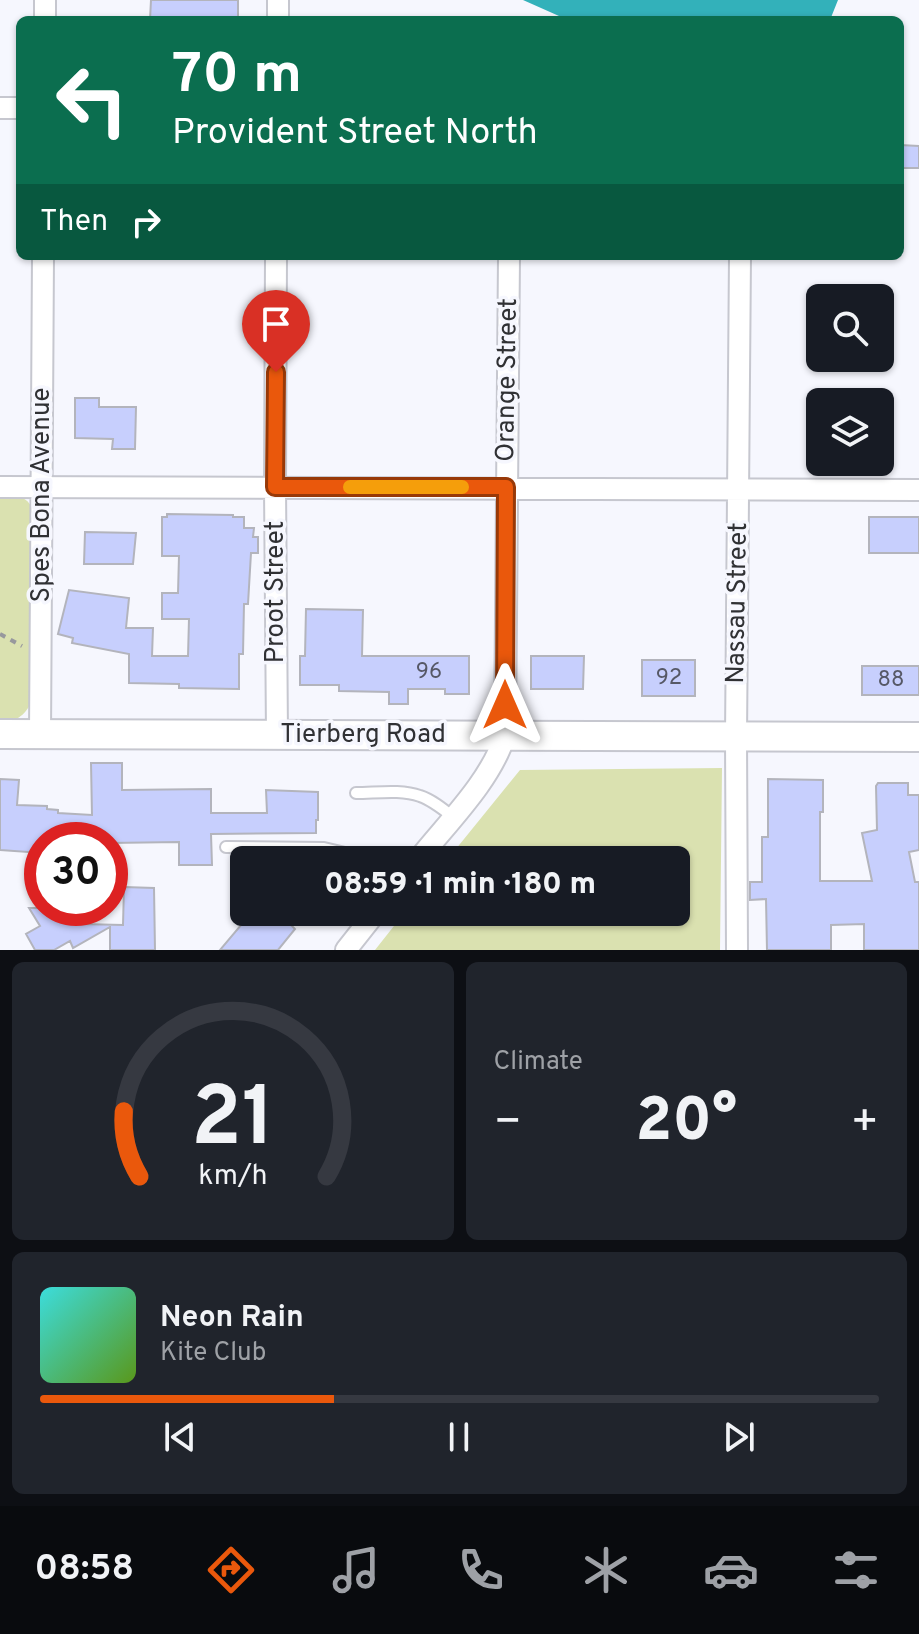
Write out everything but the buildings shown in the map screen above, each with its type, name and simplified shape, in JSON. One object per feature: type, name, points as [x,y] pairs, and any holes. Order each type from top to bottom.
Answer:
[{"type":"street","name":"Spes Bona Avenue","points":[[40,734],[43,260]]},
{"type":"street","name":"Proot Street","points":[[276,260],[277,735]]},
{"type":"street","name":"Orange Street","points":[[429,846],[482,781],[496,760],[505,736],[509,260]]},
{"type":"street","name":"Nassau Street","points":[[737,950],[740,260]]},
{"type":"street","points":[[0,487],[919,490]]},
{"type":"street","name":"Tierberg Road","points":[[0,734],[919,737]]},
{"type":"street","points":[[346,950],[365,926]]},
{"type":"lane","points":[[356,793],[417,795],[453,817]]},
{"type":"lane","points":[[226,847],[230,847]]},
{"type":"green space","points":[[0,496],[23,498],[32,508],[31,702],[19,717],[0,723]]},
{"type":"green space","points":[[722,768],[720,950],[375,950],[394,926],[690,926],[690,846],[458,846],[520,770]]},
{"type":"water","points":[[523,0],[838,0],[832,16],[559,16]]},
{"type":"slow traffic","points":[[350,487],[462,487]]},
{"type":"route","points":[[276,372],[275,487],[506,487],[505,705]]}]
